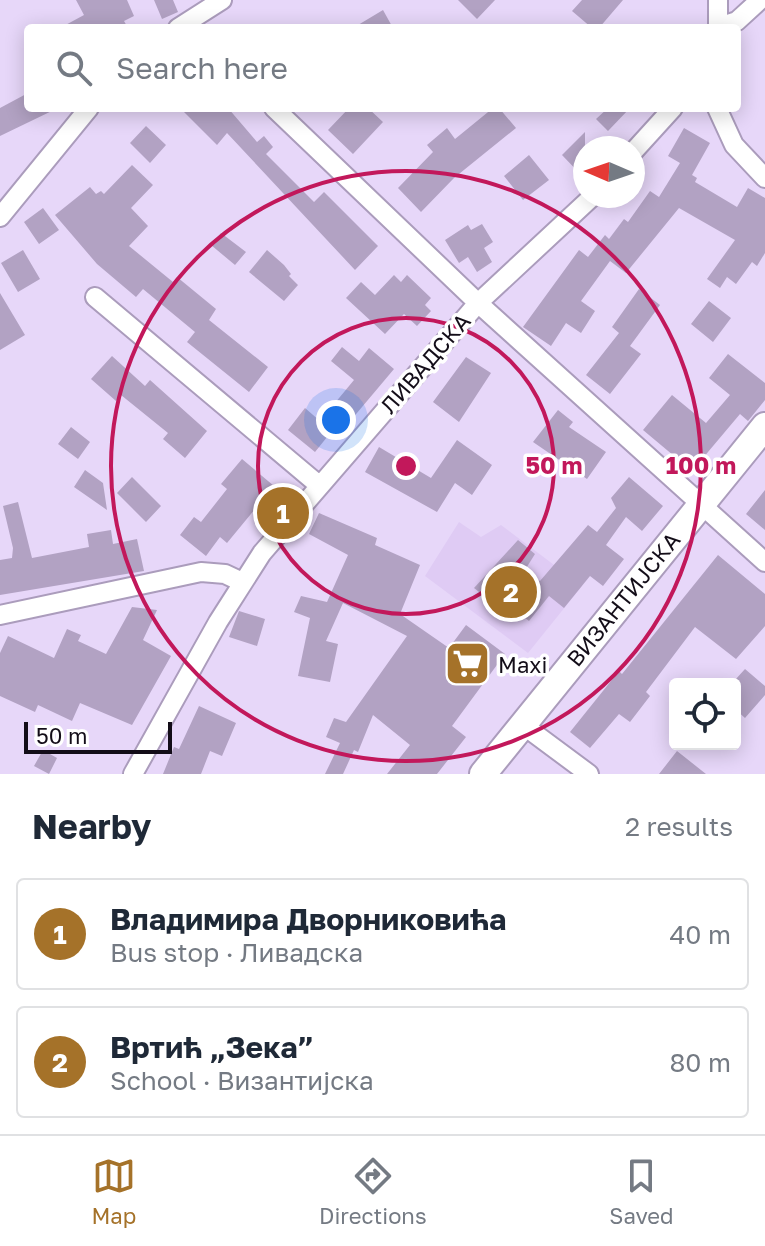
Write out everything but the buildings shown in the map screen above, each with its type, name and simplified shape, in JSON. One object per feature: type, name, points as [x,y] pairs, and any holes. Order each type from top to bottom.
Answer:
[{"type":"street","points":[[718,0],[718,24]]},
{"type":"street","points":[[728,24],[737,21],[760,0]]},
{"type":"street","points":[[187,24],[212,2]]},
{"type":"street","points":[[0,217],[86,112]]},
{"type":"street","points":[[278,112],[478,303],[765,562]]},
{"type":"street","points":[[645,139],[669,112]]},
{"type":"street","points":[[719,112],[734,145],[765,178]]},
{"type":"street","name":"ЛИВАДСКА","points":[[133,774],[242,582],[320,486],[478,303],[580,208]]},
{"type":"street","points":[[95,297],[320,486]]},
{"type":"street","name":"ВИЗАНТИЈСКА","points":[[483,774],[765,426]]},
{"type":"street","points":[[0,615],[201,572],[225,574],[242,582]]},
{"type":"street","points":[[523,725],[589,774]]},
{"type":"shaded area","points":[[459,522],[481,537],[501,525],[582,586],[528,653],[425,576]]},
{"type":"place","name":"Владимира Дворниковића","points":[[283,513]]},
{"type":"place","name":"Вртић „Зека”","points":[[511,592]]},
{"type":"place","name":"Maxi","points":[[467,664]]}]
